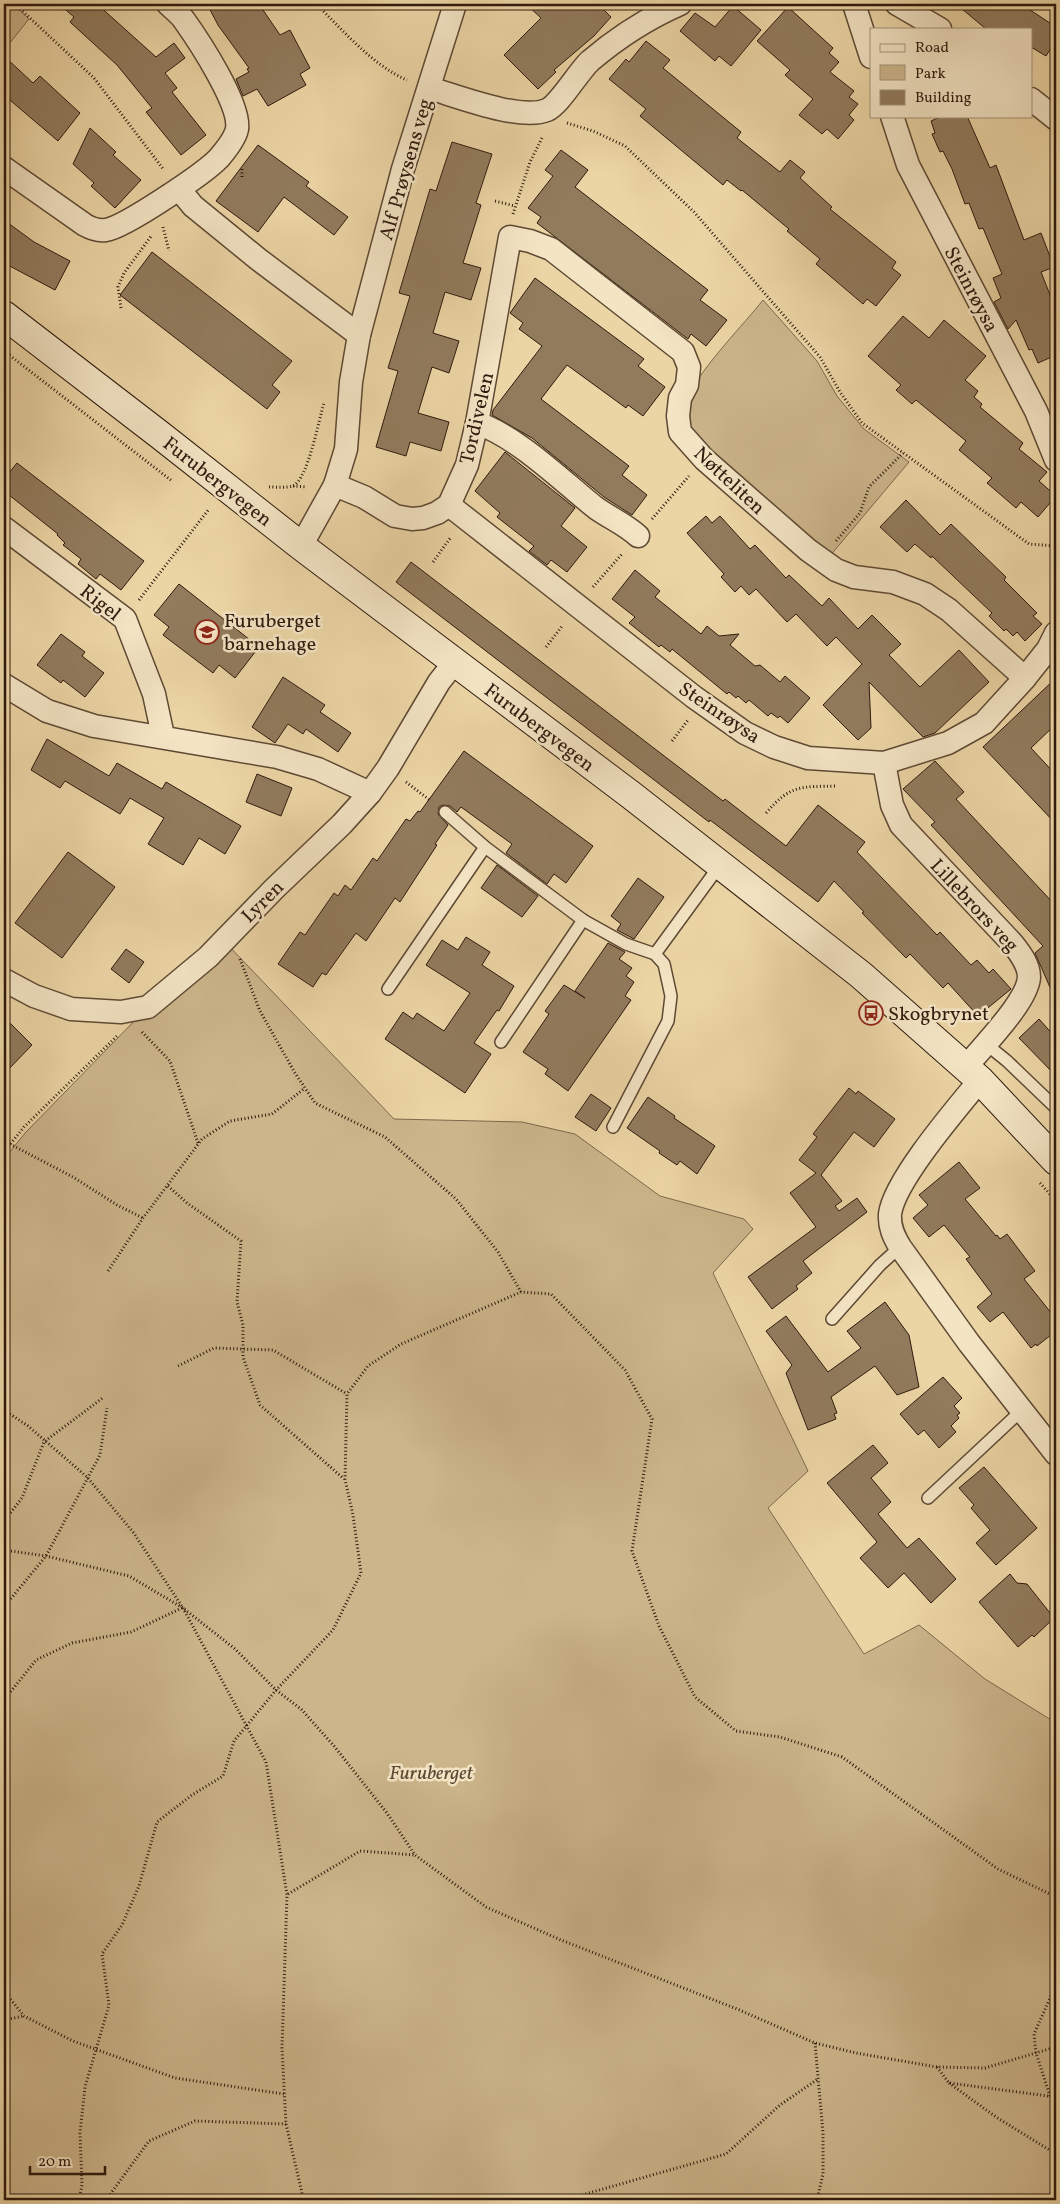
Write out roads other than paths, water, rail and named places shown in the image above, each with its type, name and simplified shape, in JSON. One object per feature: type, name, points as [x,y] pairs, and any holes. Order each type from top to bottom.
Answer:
[{"type":"main road","name":"Furubergvegen","points":[[4,315],[301,546],[720,865],[861,975],[973,1074],[1056,1161]]},
{"type":"street","points":[[4,168],[94,230],[108,230],[179,189],[218,159],[237,129],[236,113],[218,74],[183,19],[168,4]]},
{"type":"street","name":"Alf Prøysens veg","points":[[301,546],[335,485],[346,449],[351,382],[359,335],[403,169],[455,4]]},
{"type":"street","points":[[429,88],[501,109],[550,114],[590,62],[640,24],[680,4]]},
{"type":"street","points":[[854,4],[870,54]]},
{"type":"street","points":[[897,4],[938,28]]},
{"type":"street","points":[[1032,100],[1056,119]]},
{"type":"street","name":"Steinrøysa","points":[[893,118],[908,165],[1036,411],[1056,460]]},
{"type":"street","points":[[179,189],[194,206],[251,253],[359,335]]},
{"type":"street","name":"Tordivelen","points":[[448,505],[467,465],[477,423],[510,237]]},
{"type":"street","name":"Nøtteliten","points":[[510,237],[530,241],[551,249],[683,352],[689,367],[687,385],[680,398],[678,416],[680,432],[704,459],[836,570],[854,577],[893,582],[925,594],[949,610],[1025,678]]},
{"type":"street","points":[[477,423],[496,431],[516,444],[598,509],[614,521],[629,528],[638,536]]},
{"type":"street","points":[[335,485],[364,497],[395,516],[412,519],[430,516],[448,505]]},
{"type":"street","name":"Steinrøysa","points":[[448,505],[694,697],[745,733],[774,747],[808,758],[884,763],[948,743],[984,723],[1025,678],[1048,649],[1056,633]]},
{"type":"street","name":"Rigel","points":[[4,528],[125,619],[154,694],[163,736]]},
{"type":"street","name":"Lyren","points":[[4,980],[34,996],[71,1009],[140,1014],[208,957],[231,932],[342,824],[370,793],[388,768],[439,682],[454,663]]},
{"type":"street","points":[[4,685],[47,711],[94,726],[163,736],[277,757],[318,769],[370,793]]},
{"type":"street","name":"Lillebrors veg","points":[[884,763],[892,805],[901,825],[1024,958],[1029,976],[1026,989],[1015,1008],[986,1044],[973,1074]]},
{"type":"street","points":[[973,1074],[896,1195],[890,1214],[892,1231],[900,1247],[969,1343],[1056,1454]]},
{"type":"lane","points":[[445,812],[485,847],[583,920],[626,944],[655,954],[664,964],[671,996],[668,1020],[613,1127]]},
{"type":"lane","points":[[388,989],[485,847]]},
{"type":"lane","points":[[655,954],[720,865]]},
{"type":"lane","points":[[501,1042],[583,920]]},
{"type":"lane","points":[[986,1044],[1008,1061],[1056,1108]]},
{"type":"lane","points":[[832,1319],[880,1265],[900,1247]]},
{"type":"lane","points":[[928,1498],[1022,1410]]},
{"type":"place","name":"Furuberget barnehage","points":[[207,632]]},
{"type":"place","name":"Skogbrynet","points":[[871,1013]]},
{"type":"park label","name":"Furuberget","points":[[431,1772]]}]
